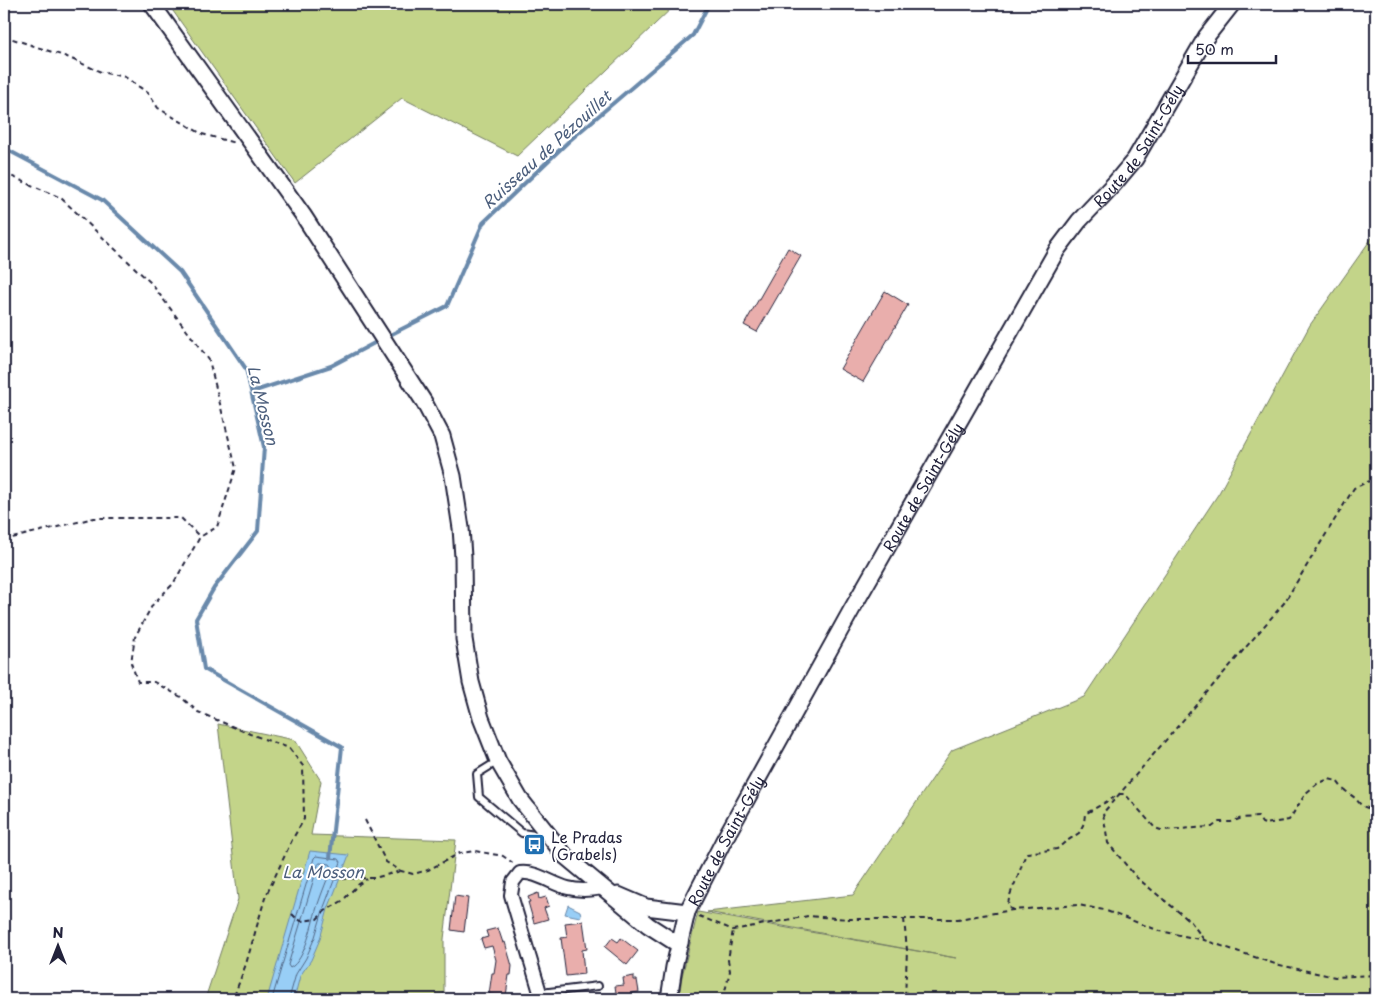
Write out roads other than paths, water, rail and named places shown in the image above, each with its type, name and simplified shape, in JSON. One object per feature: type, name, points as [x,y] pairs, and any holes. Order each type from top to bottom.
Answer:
[{"type":"street","points":[[152,4],[303,215],[424,402],[442,436],[453,476],[461,528],[464,639],[471,682],[481,718],[498,761],[520,799],[566,857],[648,925],[673,942],[680,943]]},
{"type":"street","name":"Route de Saint-Gély","points":[[669,999],[674,967],[688,912],[724,840],[848,617],[1057,250],[1079,221],[1135,159],[1206,37],[1232,4]]},
{"type":"street","points":[[541,996],[511,895],[512,882],[520,873],[528,872],[570,889],[590,890],[603,888],[646,907],[688,912]]},
{"type":"lane","points":[[498,761],[477,774],[479,797],[522,833],[546,834]]},
{"type":"lane","points":[[541,996],[598,986]]},
{"type":"water","name":"La Mosson","points":[[310,851],[349,855],[328,909],[320,939],[311,960],[300,976],[294,999],[267,999]]},
{"type":"water","points":[[568,905],[580,911],[580,917],[565,914]]},
{"type":"waterway","name":"Ruisseau de Pézouillet","points":[[386,337],[447,306],[483,223],[569,141],[693,35],[709,4]]},
{"type":"waterway","name":"La Mosson","points":[[4,148],[102,200],[180,272],[246,369],[264,447],[258,531],[214,588],[196,619],[204,669],[342,747],[330,858]]},
{"type":"waterway","name":"Ruisseau de Pézouillet","points":[[252,392],[331,366],[380,340]]},
{"type":"place","name":"Le Pradas (Grabels)","points":[[535,845]]}]
